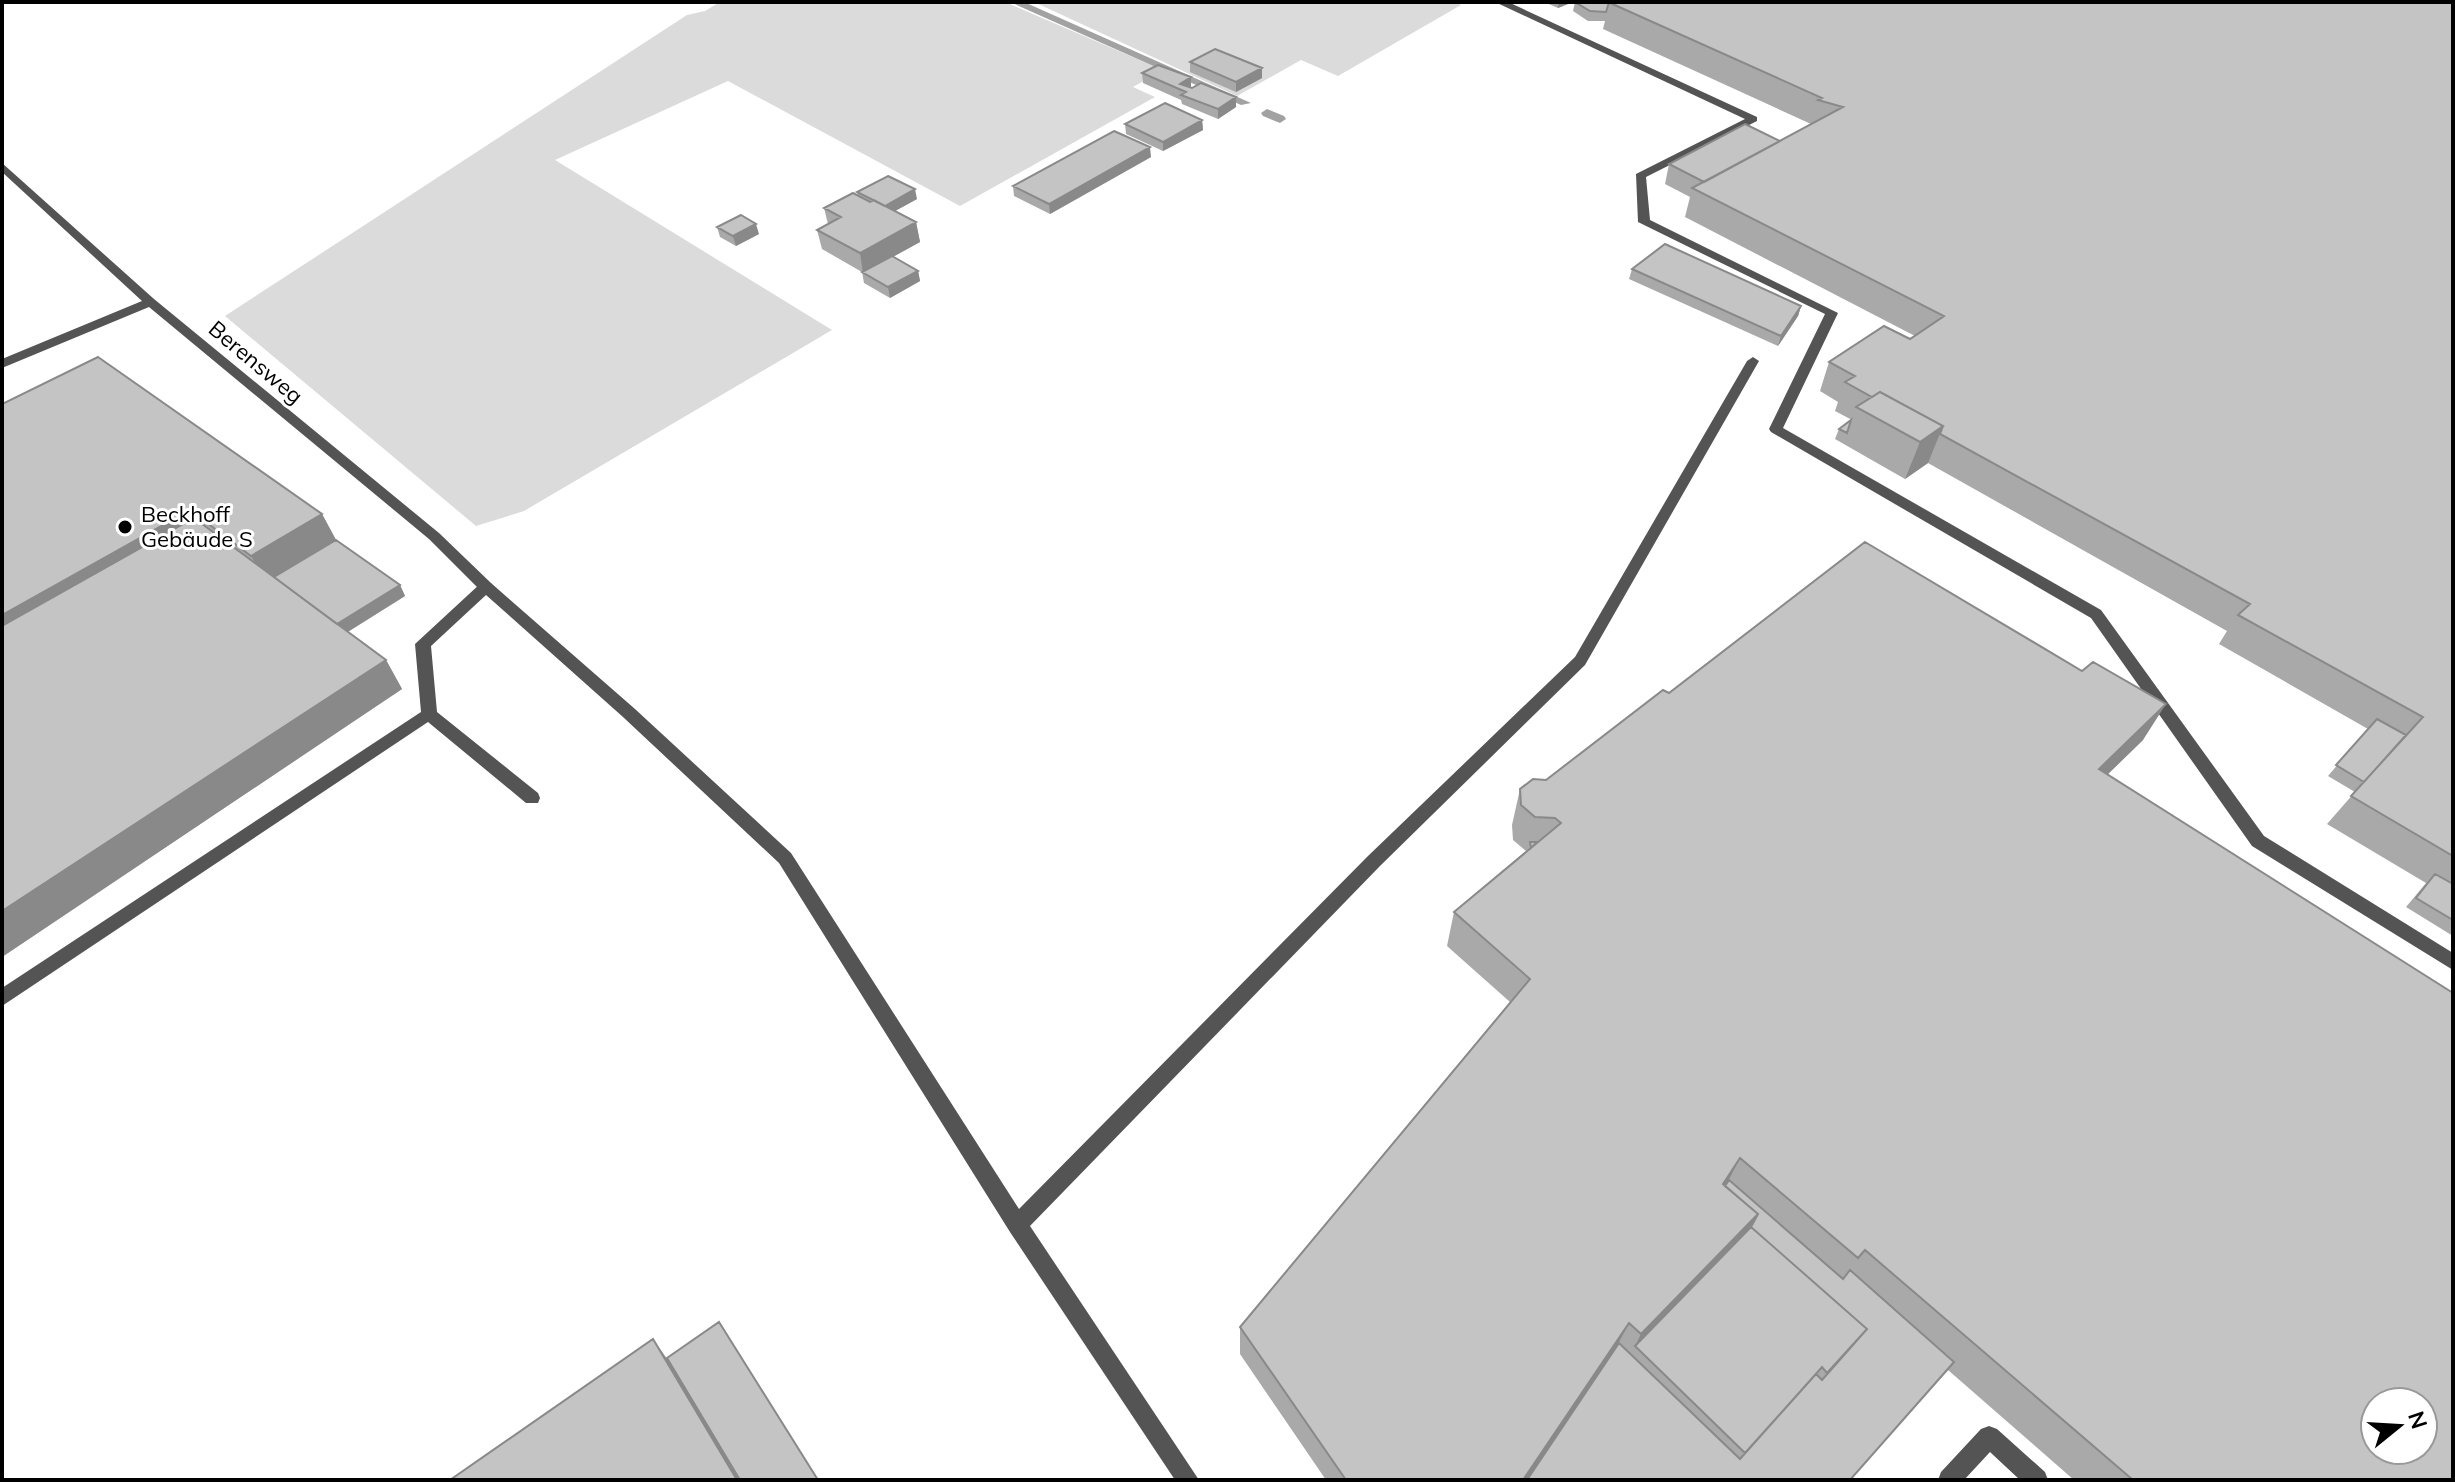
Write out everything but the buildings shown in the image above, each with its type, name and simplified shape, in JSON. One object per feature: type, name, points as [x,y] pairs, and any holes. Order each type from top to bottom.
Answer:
[{"type":"street","points":[[1500,2],[1753,119],[1640,176],[1644,222],[1832,313],[1776,429],[2096,614],[2258,841],[2453,962]]},
{"type":"street","name":"Berensweg","points":[[2,166],[150,302],[434,536],[486,587],[629,713],[785,858],[1017,1225],[1188,1480]]},
{"type":"street","points":[[2,364],[150,302]]},
{"type":"street","points":[[1017,1225],[1374,861],[1580,661],[1753,361]]},
{"type":"street","points":[[486,587],[423,644],[429,714],[532,798]]},
{"type":"street","points":[[2,998],[429,714]]},
{"type":"street","points":[[1949,1480],[1989,1437],[2037,1480]]},
{"type":"shaded area","points":[[720,2],[1005,2],[1163,70],[1133,87],[1155,97],[960,206],[728,81],[555,160],[832,330],[524,511],[476,526],[225,316],[687,15],[705,11]]},
{"type":"shaded area","points":[[1034,2],[1455,2],[1461,5],[1338,76],[1301,60],[1237,96]]},
{"type":"waterway","points":[[1015,2],[1245,103]]},
{"type":"waterway","points":[[1267,113],[1280,119]]},
{"type":"place","name":"Beckhoff Gebäude S","points":[[125,527]]}]
